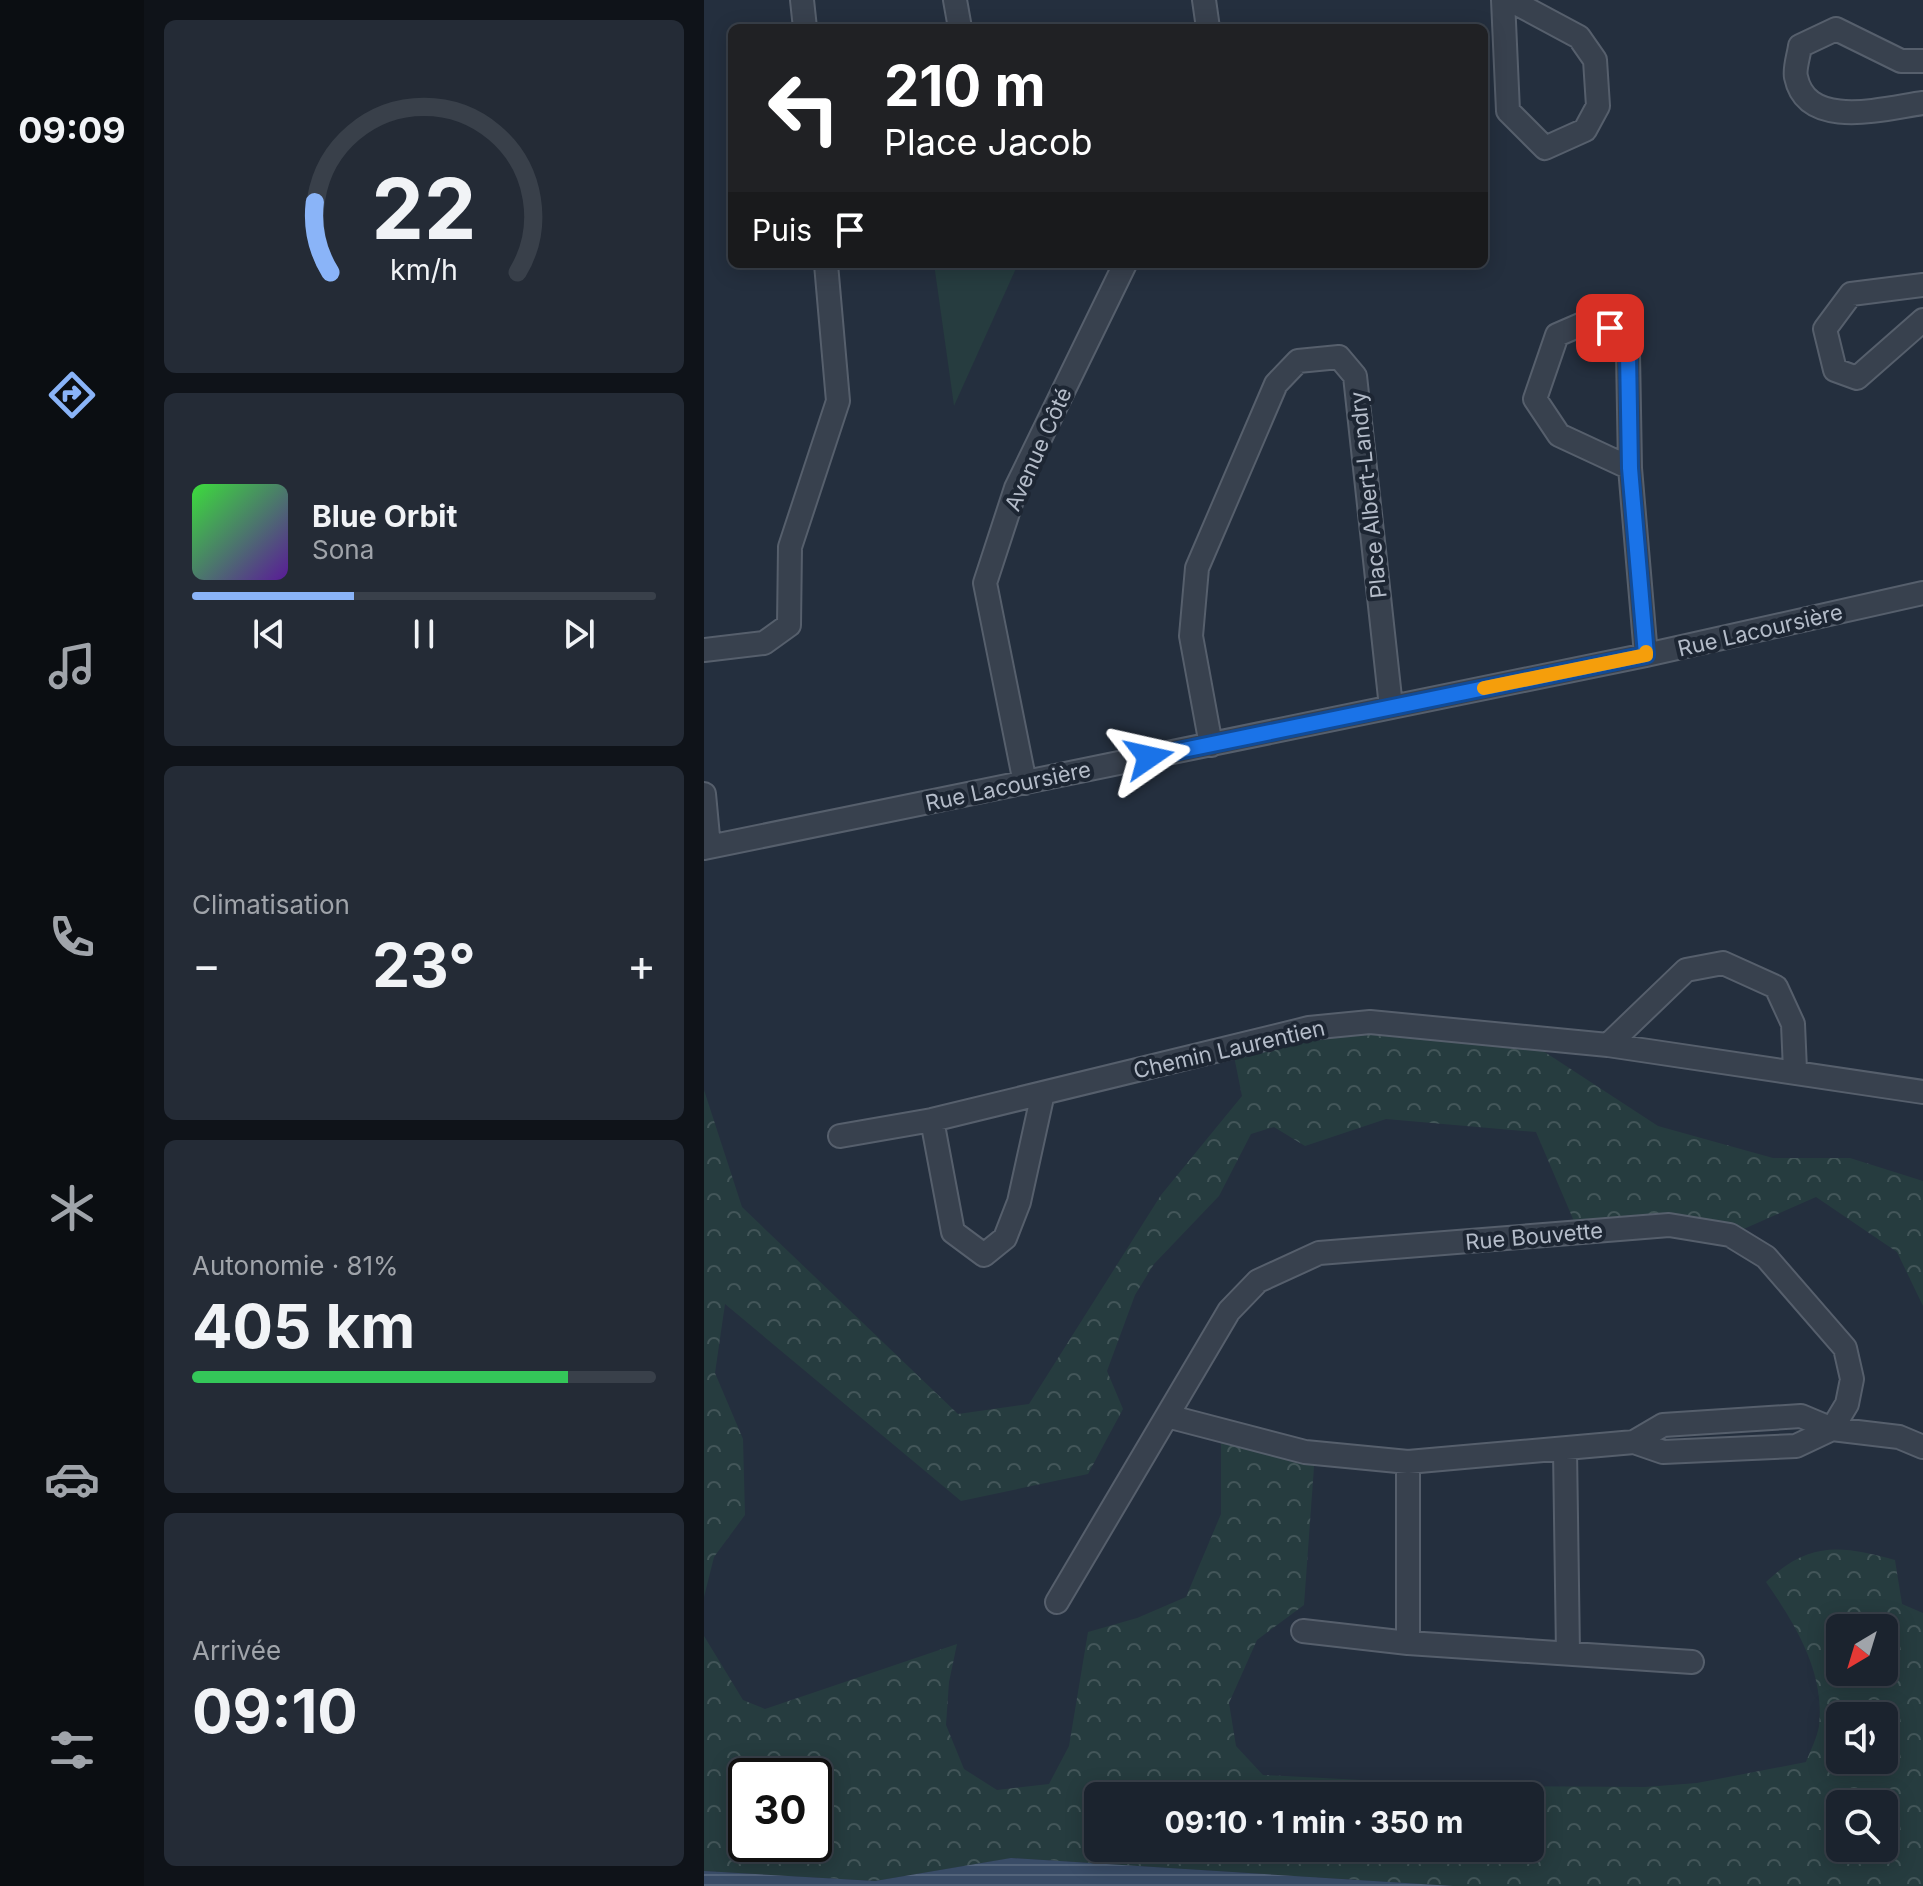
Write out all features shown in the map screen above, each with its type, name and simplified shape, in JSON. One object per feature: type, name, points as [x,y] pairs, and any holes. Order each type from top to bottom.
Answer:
[{"type":"street","points":[[802,0],[805,24]]},
{"type":"street","points":[[955,0],[959,24]]},
{"type":"street","points":[[1204,0],[1207,24]]},
{"type":"street","points":[[1503,0],[1508,111],[1545,148],[1585,130],[1598,106],[1595,60],[1579,37],[1510,0]]},
{"type":"street","points":[[1923,61],[1901,61],[1836,29],[1800,46],[1796,77],[1812,103],[1839,113],[1923,103]]},
{"type":"street","points":[[704,650],[764,643],[789,625],[790,547],[838,401],[826,268]]},
{"type":"street","name":"Avenue Côté","points":[[1025,783],[985,583],[1016,488],[1123,268]]},
{"type":"street","points":[[1923,285],[1851,294],[1825,329],[1835,370],[1857,378],[1923,320]]},
{"type":"street","points":[[1630,468],[1559,435],[1535,399],[1557,335],[1587,322],[1610,328],[1628,353],[1630,468],[1646,655]]},
{"type":"street","name":"Place Albert-Landry","points":[[1211,745],[1191,636],[1197,568],[1276,384],[1298,361],[1339,357],[1355,376],[1391,707]]},
{"type":"street","name":"Rue Lacoursière","points":[[706,848],[1646,655],[1923,593]]},
{"type":"street","points":[[704,794],[706,848]]},
{"type":"street","points":[[1608,1045],[1686,970],[1723,963],[1776,987],[1793,1024],[1795,1070]]},
{"type":"street","name":"Chemin Laurentien","points":[[840,1136],[932,1120],[1309,1028],[1370,1022],[1608,1045],[1795,1070],[1923,1092]]},
{"type":"street","points":[[932,1120],[953,1232],[984,1255],[1005,1238],[1019,1202],[1043,1093]]},
{"type":"street","name":"Rue Bouvette","points":[[1057,1602],[1229,1311],[1258,1281],[1319,1253],[1669,1225],[1730,1235],[1766,1257],[1845,1348],[1852,1379],[1847,1404],[1832,1429]]},
{"type":"street","points":[[1167,1416],[1305,1452],[1408,1462],[1634,1442],[1663,1452],[1796,1446],[1832,1429],[1899,1437],[1923,1447]]},
{"type":"street","points":[[1565,1450],[1568,1653]]},
{"type":"street","points":[[1408,1462],[1408,1643]]},
{"type":"street","points":[[1303,1631],[1408,1643],[1692,1662]]},
{"type":"green space","points":[[935,268],[1016,268],[954,406]]},
{"type":"green space","points":[[1309,1028],[1520,1036],[1658,1126],[1773,1158],[1850,1158],[1923,1181],[1923,1306],[1897,1252],[1816,1197],[1730,1235],[1579,1233],[1536,1132],[1386,1119],[1305,1146],[1274,1127],[1251,1134],[1219,1196],[1154,1264],[1135,1295],[1107,1371],[1123,1409],[1088,1474],[961,1501],[725,1304],[715,1373],[743,1439],[745,1515],[714,1557],[704,1597],[704,1090],[742,1207],[958,1414],[1029,1404],[1161,1195],[1242,1096],[1232,1046]]},
{"type":"green space","points":[[1221,1438],[1315,1453],[1304,1605],[1257,1640],[1229,1703],[1236,1746],[1263,1775],[1400,1782],[1084,1782],[1084,1862],[1544,1862],[1544,1786],[1645,1787],[1697,1783],[1806,1762],[1819,1726],[1820,1706],[1813,1668],[1797,1632],[1766,1582],[1797,1559],[1826,1550],[1858,1551],[1895,1560],[1902,1604],[1923,1613],[1923,1886],[1453,1886],[1012,1858],[875,1881],[704,1871],[704,1636],[743,1700],[765,1709],[957,1644],[949,1682],[946,1725],[964,1769],[997,1790],[1049,1784],[1069,1746],[1088,1632],[1137,1618],[1186,1597],[1221,1514]]},
{"type":"water","points":[[1011,1858],[1453,1886],[704,1886],[704,1871],[875,1881]]},
{"type":"slow traffic","points":[[1484,688],[1646,655],[1646,652]]},
{"type":"route","points":[[1149,757],[1646,655],[1630,468],[1628,353],[1610,328]]}]
